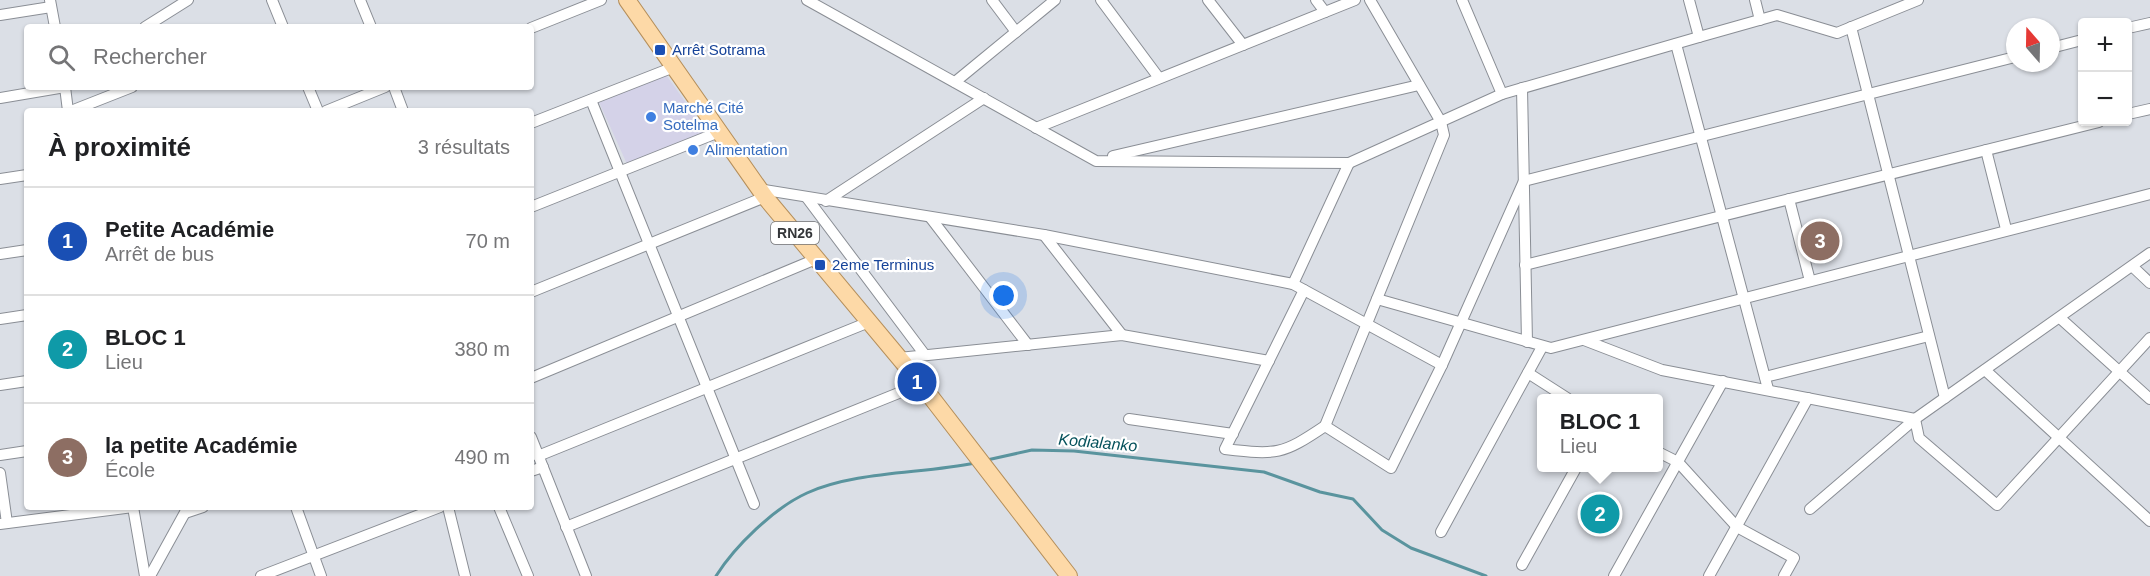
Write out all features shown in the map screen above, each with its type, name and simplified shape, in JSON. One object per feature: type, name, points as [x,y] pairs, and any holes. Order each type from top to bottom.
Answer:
[{"type":"main road","name":"RN26","points":[[627,0],[762,193],[921,384],[1069,576]]},
{"type":"street","points":[[150,24],[188,0]]},
{"type":"street","points":[[272,0],[282,24]]},
{"type":"street","points":[[360,0],[369,24]]},
{"type":"street","points":[[534,27],[602,0]]},
{"type":"street","points":[[807,0],[1096,160],[1349,163],[1502,94],[1522,88],[1777,15],[1837,33],[1918,0]]},
{"type":"street","points":[[992,0],[1016,32]]},
{"type":"street","points":[[955,82],[1055,0]]},
{"type":"street","points":[[1101,0],[1159,78]]},
{"type":"street","points":[[1208,0],[1243,45]]},
{"type":"street","points":[[1316,0],[1325,12]]},
{"type":"street","points":[[1036,128],[1355,0]]},
{"type":"street","points":[[1304,290],[1225,449],[1269,454],[1295,446],[1325,426],[1444,135],[1441,122],[1370,0]]},
{"type":"street","points":[[1462,0],[1502,94]]},
{"type":"street","points":[[1689,0],[1699,38]]},
{"type":"street","points":[[1755,0],[1760,20]]},
{"type":"street","points":[[0,15],[51,3],[54,24]]},
{"type":"street","points":[[2132,27],[2150,22]]},
{"type":"street","points":[[1851,27],[1945,398]]},
{"type":"street","points":[[2060,46],[2078,41]]},
{"type":"street","points":[[1676,44],[1768,389]]},
{"type":"street","points":[[1524,181],[2006,59]]},
{"type":"street","points":[[534,122],[674,67]]},
{"type":"street","points":[[1096,160],[1419,85]]},
{"type":"street","points":[[1522,88],[1527,342]]},
{"type":"street","points":[[0,98],[47,90]]},
{"type":"street","points":[[66,90],[69,108]]},
{"type":"street","points":[[78,108],[124,90]]},
{"type":"street","points":[[309,90],[317,108]]},
{"type":"street","points":[[333,108],[378,90]]},
{"type":"street","points":[[395,90],[403,108]]},
{"type":"street","points":[[826,201],[984,98]]},
{"type":"street","points":[[591,100],[754,504]]},
{"type":"street","points":[[2132,113],[2150,109]]},
{"type":"street","points":[[1525,265],[2083,126]]},
{"type":"street","points":[[534,206],[719,132]]},
{"type":"street","points":[[1986,150],[2006,229]]},
{"type":"street","points":[[1293,284],[1349,163]]},
{"type":"street","points":[[0,179],[24,175]]},
{"type":"street","points":[[1325,426],[1391,468],[1442,364],[1524,181]]},
{"type":"street","points":[[534,291],[649,244],[762,193],[1044,235],[1293,284],[1442,364]]},
{"type":"street","points":[[1377,298],[1551,348],[2006,229],[2150,194]]},
{"type":"street","points":[[807,198],[925,355]]},
{"type":"street","points":[[1789,199],[1810,280]]},
{"type":"street","points":[[930,218],[1028,345]]},
{"type":"street","points":[[1044,235],[1122,335]]},
{"type":"street","points":[[0,254],[24,250]]},
{"type":"street","points":[[1810,509],[1915,419],[2150,254]]},
{"type":"street","points":[[534,377],[816,259]]},
{"type":"street","points":[[2133,267],[2150,283]]},
{"type":"street","points":[[0,319],[24,315]]},
{"type":"street","points":[[2060,318],[2150,399]]},
{"type":"street","points":[[538,456],[869,322]]},
{"type":"street","points":[[899,358],[1122,335],[1269,361]]},
{"type":"street","points":[[1765,377],[1929,336]]},
{"type":"street","points":[[1915,419],[1918,438],[1997,505],[2150,338]]},
{"type":"street","points":[[1584,340],[1662,370],[1915,419]]},
{"type":"street","points":[[1442,532],[1542,346]]},
{"type":"street","points":[[1985,370],[2150,521]]},
{"type":"street","points":[[1528,374],[1559,394]]},
{"type":"street","points":[[0,385],[24,381]]},
{"type":"street","points":[[1614,576],[1723,381]]},
{"type":"street","points":[[566,527],[921,384]]},
{"type":"street","points":[[1709,576],[1808,398]]},
{"type":"street","points":[[1129,418],[1233,435]]},
{"type":"street","points":[[534,445],[586,576]]},
{"type":"street","points":[[0,455],[24,451]]},
{"type":"street","points":[[1663,454],[1678,462],[1737,527],[1794,558],[1784,576]]},
{"type":"street","points":[[534,470],[543,467]]},
{"type":"street","points":[[1522,565],[1574,472]]},
{"type":"street","points":[[0,473],[4,523],[109,510]]},
{"type":"street","points":[[134,510],[145,576]]},
{"type":"street","points":[[150,576],[186,510]]},
{"type":"street","points":[[297,510],[321,576]]},
{"type":"street","points":[[261,576],[432,510]]},
{"type":"street","points":[[449,510],[465,576]]},
{"type":"street","points":[[500,510],[528,576]]},
{"type":"shaded area","name":"Marché Cité Sotelma","points":[[666,75],[707,132],[627,164],[599,102]]},
{"type":"waterway","name":"Kodialanko","points":[[987,460],[1032,450],[1074,451],[1264,472],[1320,492],[1353,499],[1382,530],[1411,548],[1486,576]]},
{"type":"waterway","name":"Kodialanko","points":[[716,576],[734,552],[756,529],[782,508],[807,493],[826,486],[868,477],[975,463]]},
{"type":"place","name":"Arrêt Sotrama","points":[[660,50]]},
{"type":"place","name":"Marché Cité Sotelma","points":[[651,117]]},
{"type":"place","name":"Alimentation","points":[[693,150]]},
{"type":"place","name":"la petite Académie","points":[[1820,241]]},
{"type":"place","name":"2eme Terminus","points":[[820,265]]},
{"type":"place","name":"Petite Académie","points":[[917,382]]},
{"type":"place","name":"BLOC 1","points":[[1600,514]]}]
